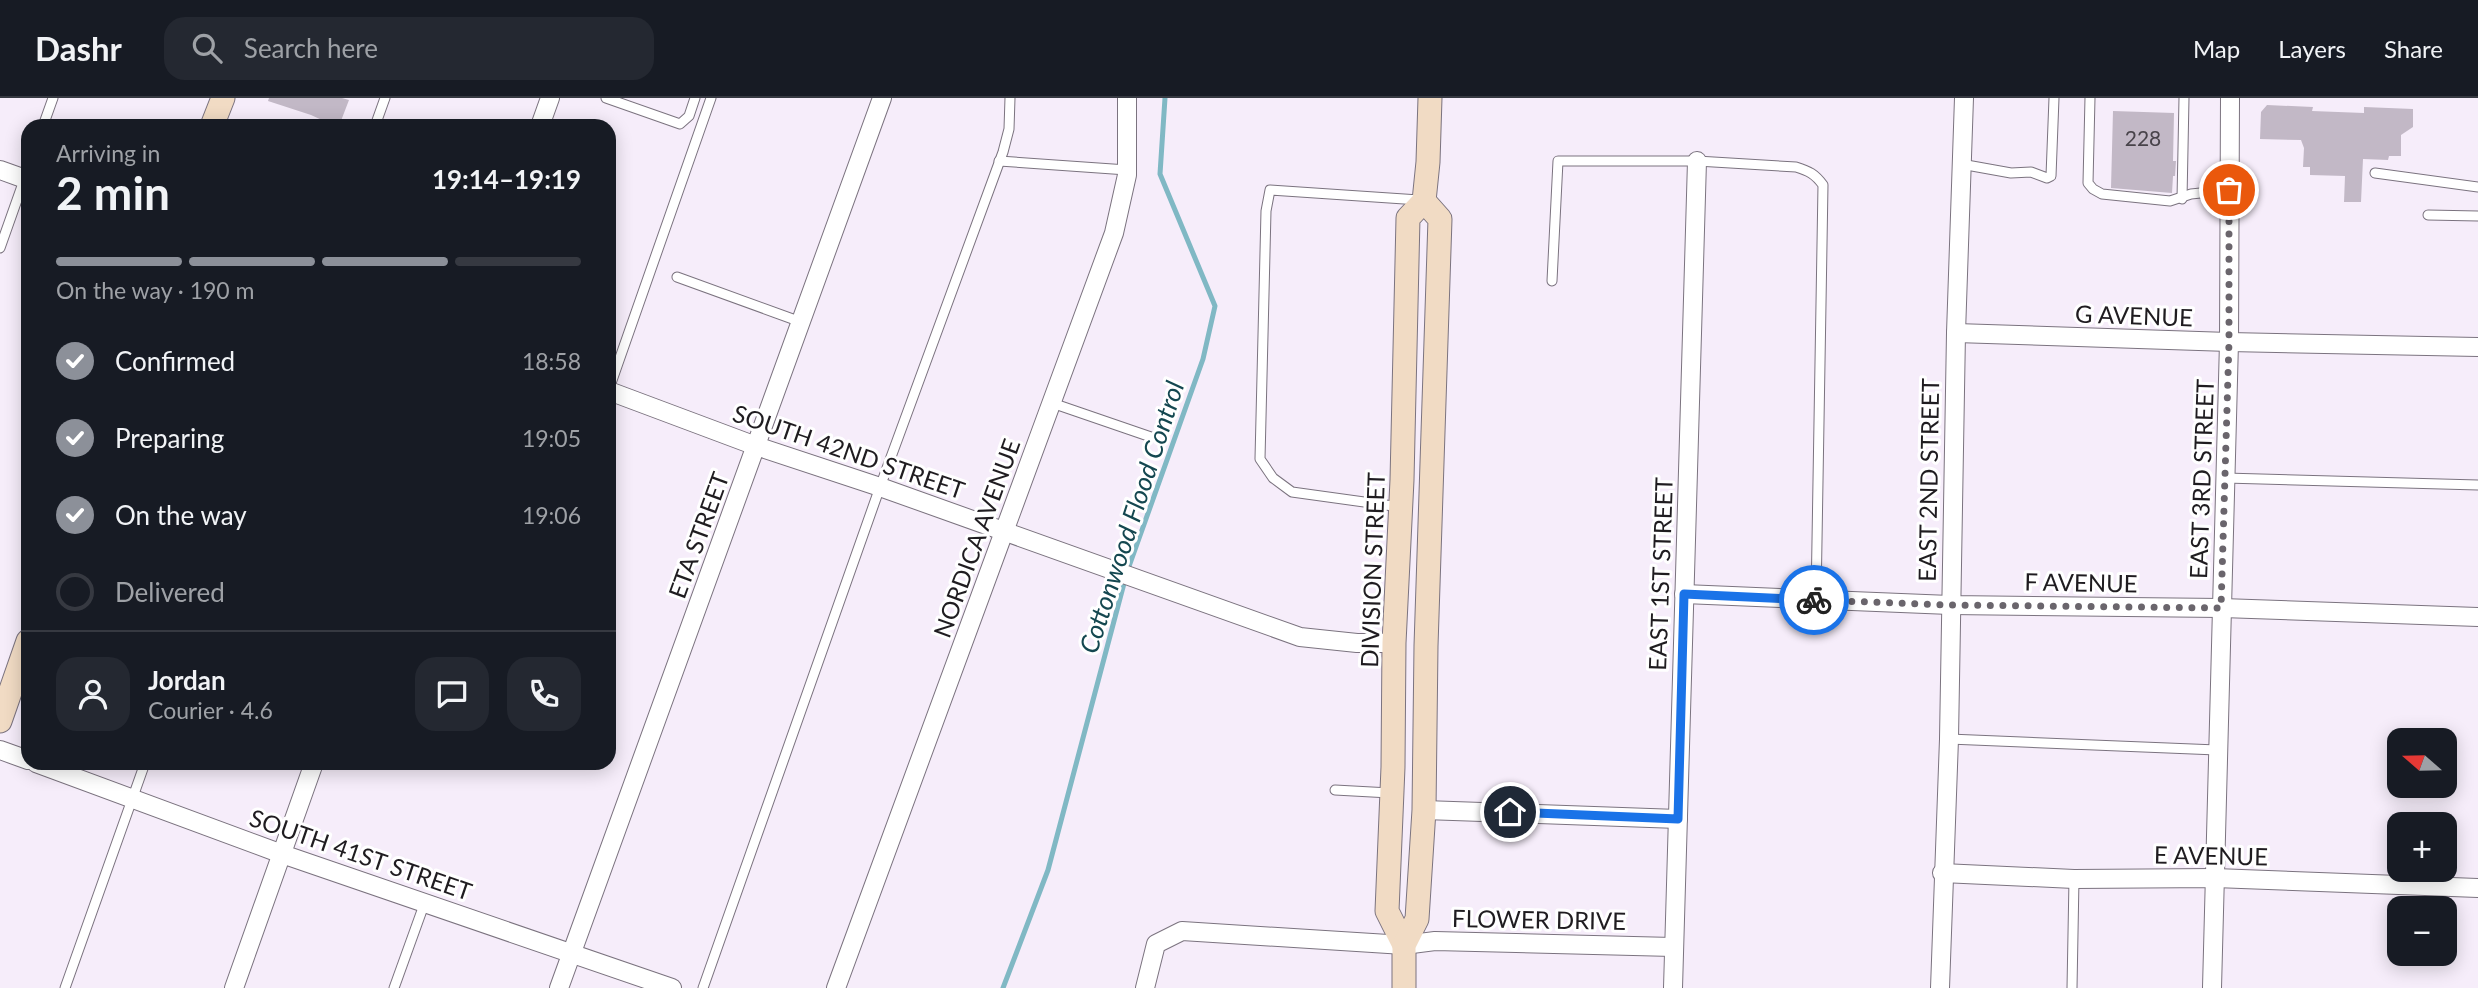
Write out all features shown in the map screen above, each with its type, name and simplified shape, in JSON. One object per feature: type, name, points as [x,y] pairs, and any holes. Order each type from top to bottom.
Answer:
[{"type":"main road","points":[[215,119],[223,98]]},
{"type":"main road","name":"DIVISION STREET","points":[[1404,945],[1387,911],[1394,643],[1408,218],[1424,201],[1430,98]]},
{"type":"main road","name":"DIVISION STREET","points":[[1404,988],[1404,945],[1417,919],[1424,810],[1426,646],[1440,219],[1424,201]]},
{"type":"main road","points":[[0,721],[21,661]]},
{"type":"street","points":[[542,119],[550,98]]},
{"type":"street","name":"ETA STREET","points":[[559,988],[882,98]]},
{"type":"street","name":"NORDICA AVENUE","points":[[836,988],[1114,233],[1127,170],[1127,98]]},
{"type":"street","name":"EAST 2ND STREET","points":[[1940,988],[1942,873],[1949,739],[1956,333],[1964,98]]},
{"type":"street","name":"EAST 3RD STREET","points":[[2212,988],[2229,342],[2230,98]]},
{"type":"street","name":"EAST 1ST STREET","points":[[1672,988],[1697,161]]},
{"type":"street","points":[[0,170],[21,175]]},
{"type":"street","name":"G AVENUE","points":[[1956,333],[2478,347]]},
{"type":"street","name":"SOUTH 42ND STREET","points":[[616,393],[756,446],[880,487],[1300,637],[1357,643],[1394,643]]},
{"type":"street","name":"F AVENUE","points":[[1684,594],[1950,605],[2221,608],[2478,617]]},
{"type":"street","points":[[0,750],[21,758]]},
{"type":"street","name":"SOUTH 41ST STREET","points":[[55,770],[282,854],[671,988]]},
{"type":"street","points":[[234,988],[312,770]]},
{"type":"street","points":[[1424,810],[1678,819]]},
{"type":"street","name":"E AVENUE","points":[[1942,873],[2074,879],[2215,878],[2478,888]]},
{"type":"street","name":"FLOWER DRIVE","points":[[1145,988],[1156,944],[1182,931],[1404,945],[1435,941],[1673,947]]},
{"type":"lane","points":[[46,119],[53,98]]},
{"type":"lane","points":[[378,119],[385,98]]},
{"type":"lane","points":[[606,98],[680,124],[689,116],[695,98]]},
{"type":"lane","points":[[616,370],[711,98]]},
{"type":"lane","points":[[704,988],[880,487],[999,161],[1009,128],[1010,98]]},
{"type":"lane","points":[[1961,164],[2011,173],[2031,172],[2047,178],[2051,176],[2054,98]]},
{"type":"lane","points":[[2090,98],[2088,183],[2093,189],[2102,194],[2171,201],[2191,194],[2229,190]]},
{"type":"lane","points":[[2182,199],[2184,98]]},
{"type":"lane","points":[[999,161],[1127,170]]},
{"type":"lane","points":[[1552,281],[1558,161],[1697,161],[1796,167],[1816,176],[1823,185],[1816,600]]},
{"type":"lane","points":[[2375,173],[2478,187]]},
{"type":"lane","points":[[1400,507],[1292,492],[1273,478],[1261,459],[1266,211],[1270,190],[1424,201]]},
{"type":"lane","points":[[0,248],[21,192]]},
{"type":"lane","points":[[2428,215],[2478,216]]},
{"type":"lane","points":[[677,277],[801,322]]},
{"type":"lane","points":[[1052,403],[1151,437]]},
{"type":"lane","points":[[2225,478],[2478,485]]},
{"type":"lane","points":[[1949,739],[2217,750]]},
{"type":"lane","points":[[65,988],[142,770]]},
{"type":"lane","points":[[1335,790],[1392,793]]},
{"type":"lane","points":[[2072,988],[2074,879]]},
{"type":"lane","points":[[394,988],[425,902]]},
{"type":"building","points":[[269,98],[349,100],[342,119],[320,119],[268,101]]},
{"type":"building","points":[[2267,105],[2313,107],[2312,111],[2364,113],[2364,107],[2413,109],[2413,127],[2401,135],[2401,156],[2389,156],[2388,160],[2363,159],[2361,202],[2344,202],[2345,176],[2310,175],[2310,167],[2303,167],[2304,148],[2301,140],[2260,139],[2261,112]]},
{"type":"building","points":[[2113,111],[2174,113],[2173,161],[2176,161],[2172,193],[2111,188]]},
{"type":"waterway","name":"Cottonwood Flood Control","points":[[1003,988],[1048,870],[1127,572],[1203,359],[1215,306],[1160,174],[1165,98]]},
{"type":"way so far","points":[[1814,600],[1950,605],[2221,608],[2229,342],[2229,190]]},
{"type":"route","points":[[1510,812],[1678,819],[1684,594],[1814,600]]}]
